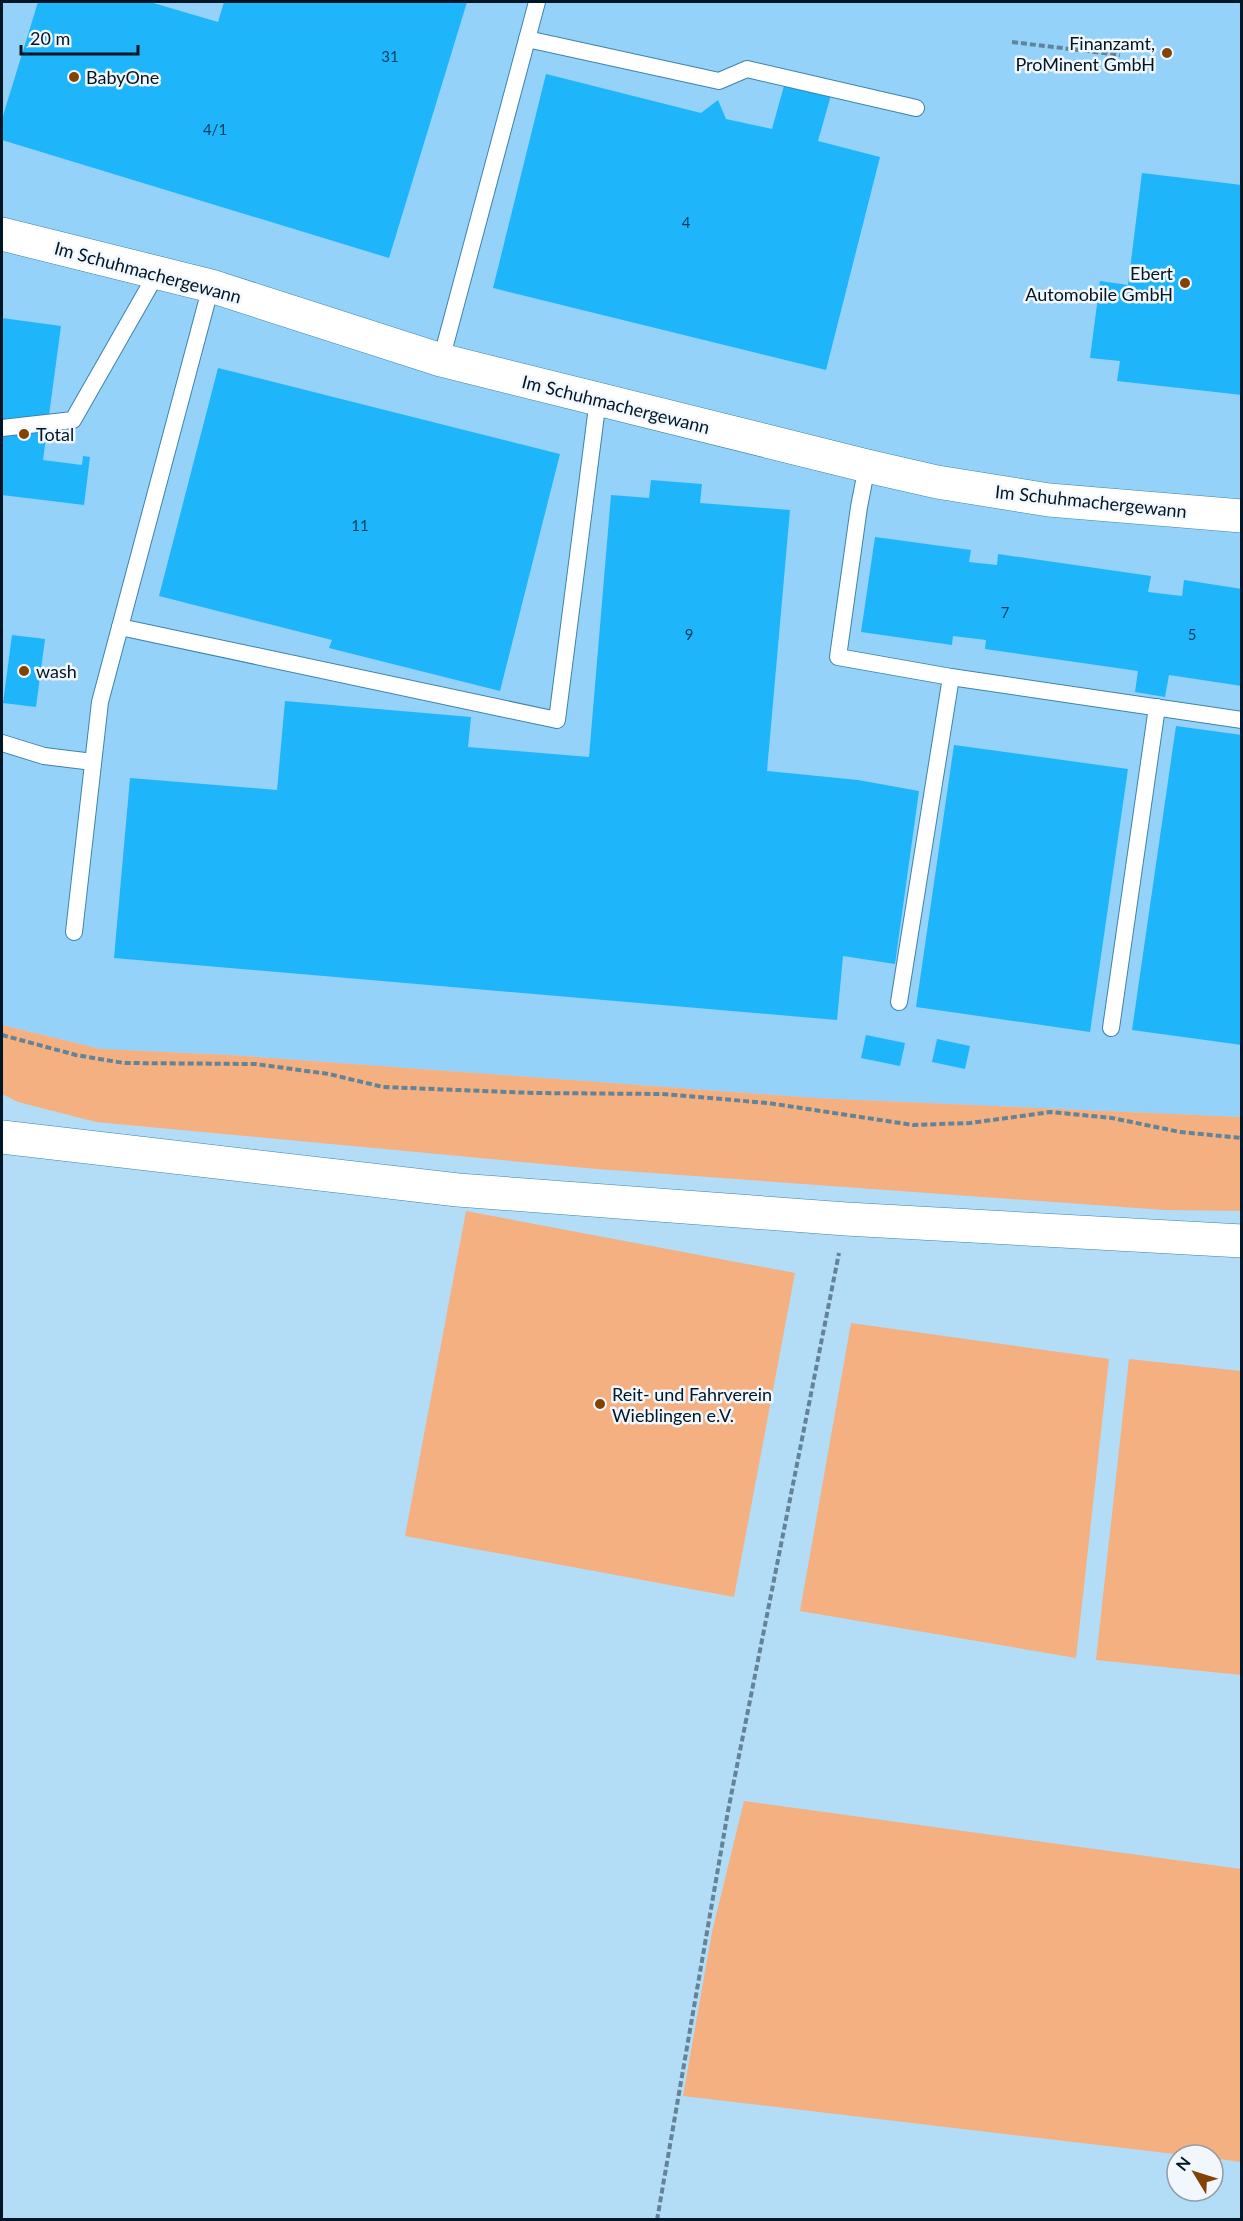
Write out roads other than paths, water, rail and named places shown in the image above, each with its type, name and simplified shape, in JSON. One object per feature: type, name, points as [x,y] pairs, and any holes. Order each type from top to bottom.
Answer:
[{"type":"street","name":"Im Schuhmachergewann","points":[[2,234],[211,286],[441,360],[937,482],[1049,500],[1242,516]]},
{"type":"street","points":[[2,1125],[34,1142]]},
{"type":"street","points":[[2,1137],[458,1190],[846,1219],[1242,1241]]},
{"type":"lane","points":[[441,360],[537,2]]},
{"type":"lane","points":[[527,39],[719,81],[747,69],[916,108]]},
{"type":"lane","points":[[2,428],[73,420],[157,273]]},
{"type":"lane","points":[[74,932],[100,702],[211,286]]},
{"type":"lane","points":[[120,627],[557,720],[598,399]]},
{"type":"lane","points":[[867,466],[838,657],[951,677],[1242,720]]},
{"type":"lane","points":[[899,1002],[951,677]]},
{"type":"lane","points":[[1111,1028],[1156,707]]},
{"type":"lane","points":[[2,743],[44,756],[93,762]]},
{"type":"place","name":"Finanzamt, ProMinent GmbH","points":[[1167,53]]},
{"type":"place","name":"BabyOne","points":[[74,77]]},
{"type":"place","name":"Ebert Automobile GmbH","points":[[1185,283]]},
{"type":"place","name":"Total","points":[[24,434]]},
{"type":"place","name":"wash","points":[[24,671]]},
{"type":"place","name":"Reit- und Fahrverein Wieblingen e.V.","points":[[600,1404]]}]
